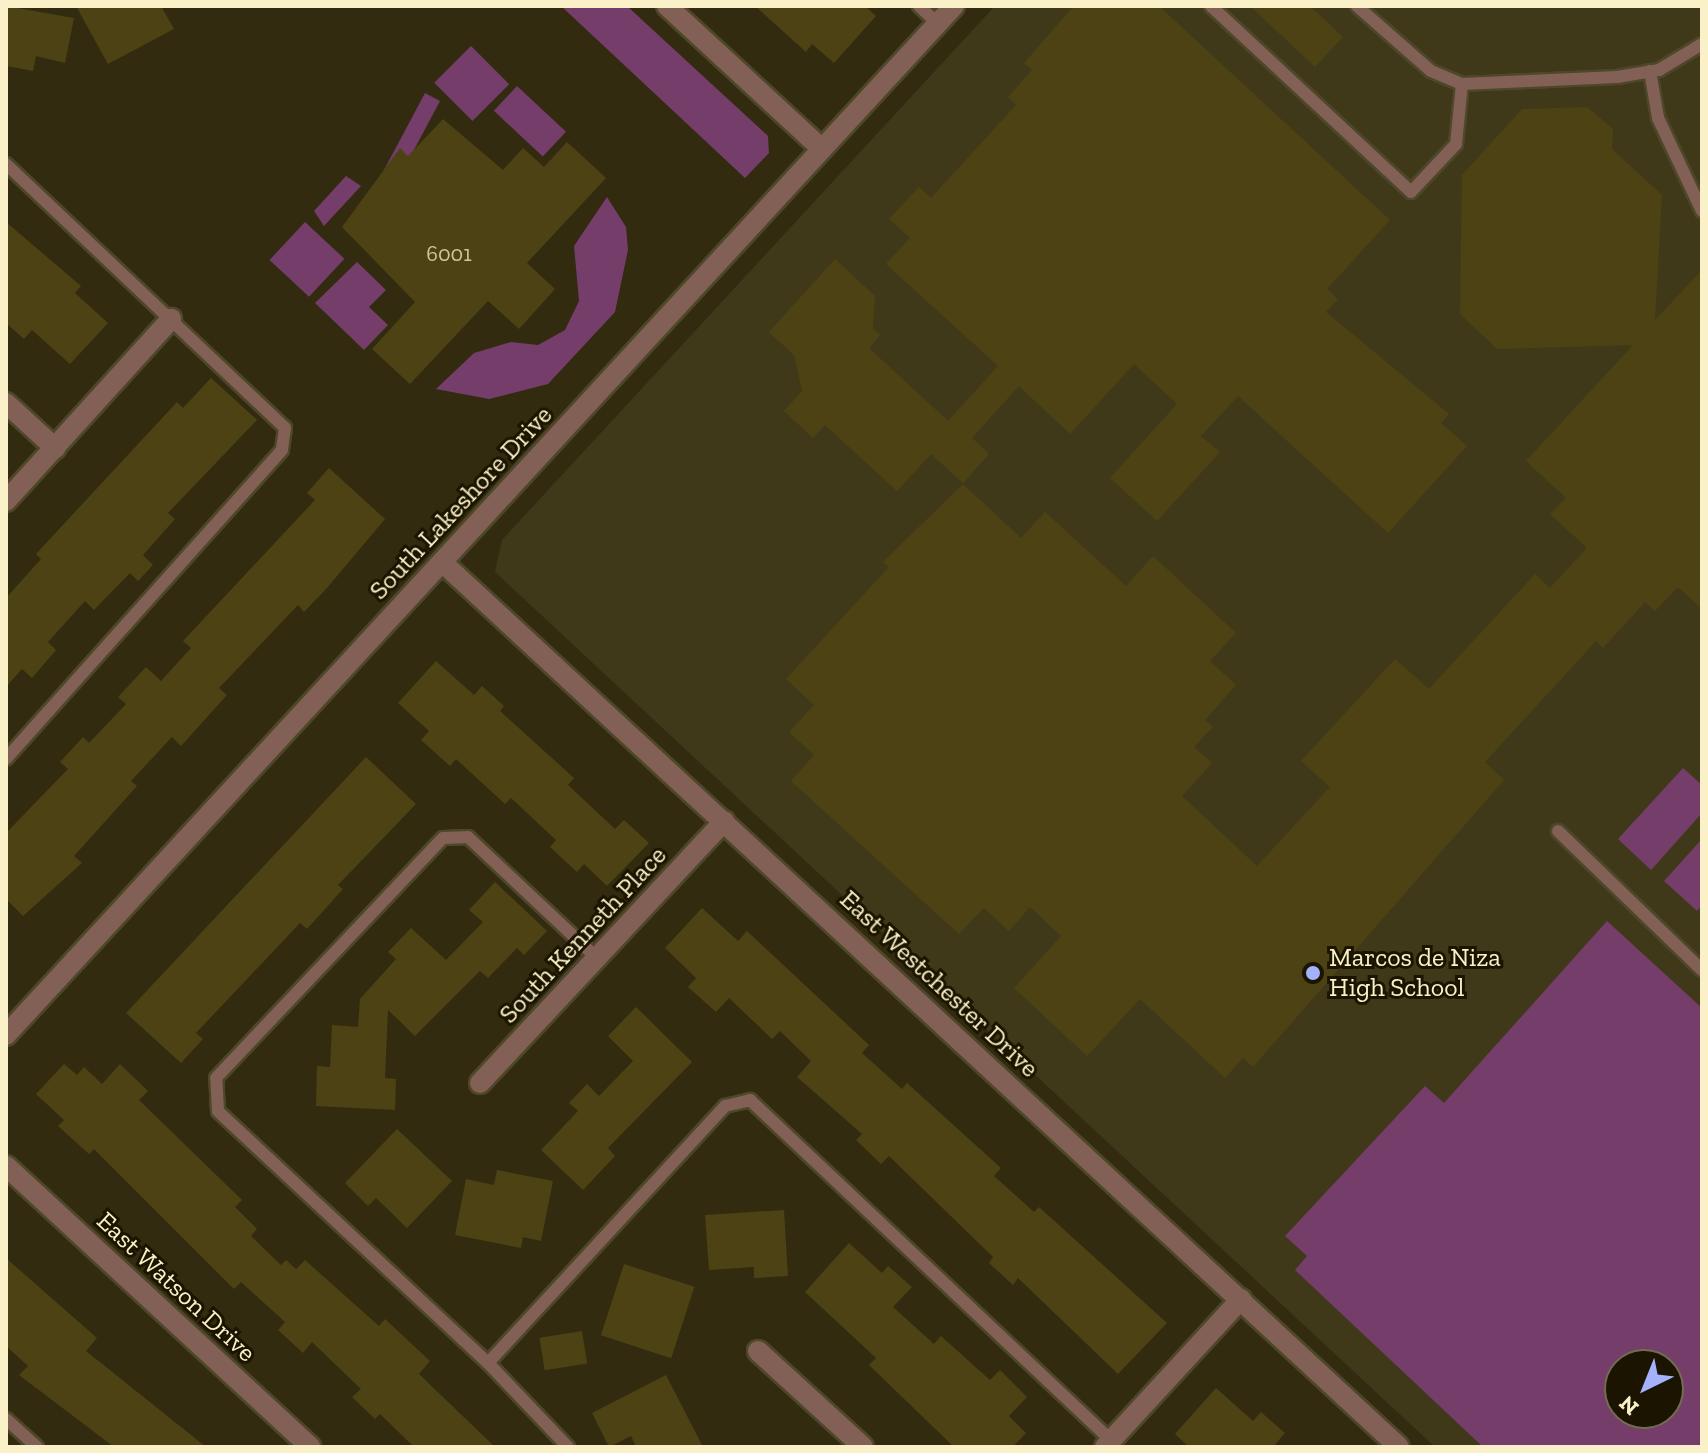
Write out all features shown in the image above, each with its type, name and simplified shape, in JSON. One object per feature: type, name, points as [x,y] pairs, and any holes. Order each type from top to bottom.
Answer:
[{"type":"street","points":[[667,6],[822,149]]},
{"type":"street","name":"South Lakeshore Drive","points":[[6,1035],[954,6]]},
{"type":"street","points":[[6,501],[171,319]]},
{"type":"street","points":[[6,403],[55,448]]},
{"type":"street","name":"East Westchester Drive","points":[[442,562],[1399,1447]]},
{"type":"street","name":"South Kenneth Place","points":[[480,1083],[724,821]]},
{"type":"street","name":"East Watson Drive","points":[[6,1166],[310,1447]]},
{"type":"street","points":[[1108,1444],[1241,1299]]},
{"type":"street","points":[[758,1351],[863,1447]]},
{"type":"lane","points":[[919,6],[938,24]]},
{"type":"lane","points":[[1211,6],[1411,192],[1456,144],[1462,84]]},
{"type":"lane","points":[[1357,6],[1431,71],[1462,84],[1650,71],[1702,44]]},
{"type":"lane","points":[[1650,71],[1658,118],[1702,211]]},
{"type":"lane","points":[[6,164],[285,428],[282,450],[6,759]]},
{"type":"lane","points":[[1558,831],[1702,970]]},
{"type":"lane","points":[[568,1447],[488,1363],[218,1111],[216,1078],[443,838],[468,837],[597,958]]},
{"type":"lane","points":[[488,1363],[725,1106],[750,1100],[1108,1444]]},
{"type":"lane","points":[[6,1419],[37,1447]]},
{"type":"shaded area","points":[[561,6],[627,6],[768,136],[769,153],[745,178]]},
{"type":"shaded area","name":"Marcos de Niza High School","points":[[995,6],[1702,6],[1702,1447],[1435,1447],[495,572],[502,540]]},
{"type":"shaded area","points":[[471,46],[509,84],[472,121],[434,83]]},
{"type":"shaded area","points":[[517,86],[566,132],[543,157],[494,111]]},
{"type":"shaded area","points":[[425,93],[440,101],[393,189],[378,181]]},
{"type":"shaded area","points":[[346,176],[361,186],[324,226],[314,211]]},
{"type":"shaded area","points":[[607,197],[626,227],[628,250],[615,312],[548,384],[489,399],[436,389],[474,353],[511,342],[538,345],[565,330],[579,301],[574,246]]},
{"type":"shaded area","points":[[305,222],[344,259],[309,297],[270,260]]},
{"type":"shaded area","points":[[357,262],[386,290],[369,307],[388,325],[364,350],[315,303]]},
{"type":"shaded area","points":[[1683,768],[1702,785],[1702,813],[1651,870],[1618,839]]},
{"type":"shaded area","points":[[1702,839],[1702,905],[1697,911],[1664,881]]},
{"type":"shaded area","points":[[1607,921],[1702,1008],[1702,1447],[1483,1447],[1295,1270],[1307,1256],[1285,1236],[1425,1086],[1444,1103]]},
{"type":"building","points":[[6,6],[74,18],[65,63],[36,56],[33,71],[6,66]]},
{"type":"building","points":[[76,6],[161,6],[174,29],[108,64]]},
{"type":"building","points":[[755,6],[865,6],[876,16],[834,63],[812,44],[806,52]]},
{"type":"building","points":[[1074,6],[1159,6],[1390,220],[1327,289],[1338,299],[1326,312],[1449,414],[1441,423],[1467,446],[1388,533],[1238,396],[1201,436],[1220,452],[1157,521],[1110,478],[1177,404],[1134,364],[1070,434],[1019,386],[972,438],[989,454],[963,483],[931,454],[897,491],[825,425],[813,438],[784,411],[802,391],[794,355],[769,332],[835,259],[875,296],[873,329],[880,335],[869,348],[948,421],[998,366],[886,264],[910,238],[889,219],[919,187],[931,198],[1016,105],[1008,97],[1032,70],[1024,63]]},
{"type":"building","points":[[1250,6],[1310,6],[1343,37],[1315,67]]},
{"type":"building","points":[[1587,107],[1613,129],[1612,149],[1662,195],[1655,320],[1702,270],[1702,609],[1678,587],[1655,611],[1645,602],[1603,648],[1596,641],[1485,762],[1504,780],[1253,1067],[1243,1058],[1225,1078],[1140,999],[1087,1056],[1014,988],[1061,936],[1030,907],[1009,931],[984,908],[959,934],[791,781],[814,755],[789,732],[814,705],[786,679],[889,567],[883,562],[963,484],[1021,538],[1045,512],[1126,586],[1153,556],[1236,633],[1210,661],[1236,685],[1205,720],[1213,727],[1194,747],[1212,763],[1182,796],[1257,866],[1330,787],[1301,761],[1395,659],[1429,689],[1535,574],[1550,588],[1587,548],[1550,514],[1566,498],[1526,461],[1633,345],[1497,349],[1460,314],[1462,175],[1522,109]]},
{"type":"building","points":[[443,119],[503,170],[523,148],[544,167],[567,142],[606,178],[527,263],[555,289],[519,329],[488,301],[410,384],[372,349],[415,302],[342,227],[400,148],[408,156]]},
{"type":"building","points":[[6,222],[81,286],[75,293],[108,323],[70,364],[32,330],[24,339],[6,323]]},
{"type":"building","points":[[211,378],[257,420],[168,513],[175,519],[143,555],[153,565],[138,581],[130,573],[94,610],[85,601],[48,642],[56,650],[32,678],[22,669],[6,687],[6,598],[41,559],[36,554],[177,402],[183,408]]},
{"type":"building","points":[[329,468],[385,519],[304,612],[298,605],[219,688],[227,695],[181,746],[172,737],[131,781],[137,786],[74,856],[82,863],[23,916],[6,899],[6,833],[68,769],[60,762],[83,737],[89,743],[126,704],[118,697],[146,667],[161,681],[191,648],[183,641],[315,500],[307,493]]},
{"type":"building","points":[[436,661],[474,695],[482,686],[504,706],[500,711],[574,778],[568,785],[615,829],[624,820],[649,843],[607,886],[584,864],[577,872],[550,847],[556,840],[511,798],[505,804],[456,759],[450,766],[421,740],[429,731],[398,703]]},
{"type":"building","points":[[366,757],[416,804],[338,885],[343,889],[307,929],[300,923],[196,1033],[203,1039],[181,1063],[126,1013]]},
{"type":"building","points":[[495,882],[547,931],[524,955],[517,948],[488,978],[480,971],[415,1036],[388,1010],[385,1078],[396,1079],[395,1110],[316,1106],[317,1066],[330,1067],[332,1025],[358,1027],[360,999],[396,959],[388,952],[411,928],[446,960],[483,922],[469,910]]},
{"type":"building","points":[[702,908],[738,941],[747,931],[869,1045],[862,1053],[902,1089],[907,1083],[1001,1168],[994,1176],[1034,1212],[1039,1207],[1167,1323],[1118,1374],[1018,1278],[1013,1285],[989,1263],[993,1257],[889,1156],[881,1164],[856,1140],[862,1134],[797,1077],[811,1061],[780,1031],[772,1039],[729,998],[716,1012],[688,987],[696,978],[665,948]]},
{"type":"building","points":[[636,1007],[692,1062],[608,1148],[615,1156],[583,1190],[541,1150],[578,1111],[569,1103],[587,1084],[599,1096],[633,1061],[608,1036]]},
{"type":"building","points":[[64,1064],[77,1075],[84,1067],[102,1084],[120,1064],[148,1091],[139,1100],[242,1200],[235,1207],[257,1229],[251,1236],[281,1265],[286,1260],[296,1269],[305,1260],[379,1326],[385,1319],[430,1361],[419,1374],[495,1447],[414,1447],[380,1414],[375,1419],[352,1397],[361,1389],[312,1342],[303,1353],[278,1330],[285,1322],[241,1282],[234,1289],[94,1149],[89,1154],[58,1126],[64,1120],[36,1094]]},
{"type":"building","points":[[397,1129],[452,1181],[407,1228],[376,1198],[368,1206],[345,1183]]},
{"type":"building","points":[[497,1170],[553,1181],[541,1241],[523,1237],[521,1248],[455,1235],[466,1179],[494,1185]]},
{"type":"building","points":[[784,1210],[788,1276],[754,1278],[754,1267],[709,1270],[705,1215]]},
{"type":"building","points":[[849,1243],[882,1273],[888,1266],[912,1287],[893,1307],[934,1344],[941,1336],[990,1380],[1000,1370],[1027,1397],[1009,1416],[1026,1433],[1013,1447],[954,1447],[869,1365],[876,1358],[805,1292]]},
{"type":"building","points":[[6,1258],[97,1338],[86,1351],[206,1447],[114,1447],[19,1375],[28,1366],[6,1346]]},
{"type":"building","points":[[624,1264],[694,1287],[671,1358],[601,1335]]},
{"type":"building","points":[[582,1331],[587,1364],[545,1370],[540,1338]]},
{"type":"building","points":[[666,1375],[703,1447],[636,1447],[631,1436],[609,1447],[592,1413]]},
{"type":"building","points":[[1216,1388],[1253,1421],[1261,1412],[1285,1433],[1273,1447],[1189,1447],[1175,1434]]},
{"type":"place","name":"Marcos de Niza High School","points":[[1313,973]]}]
